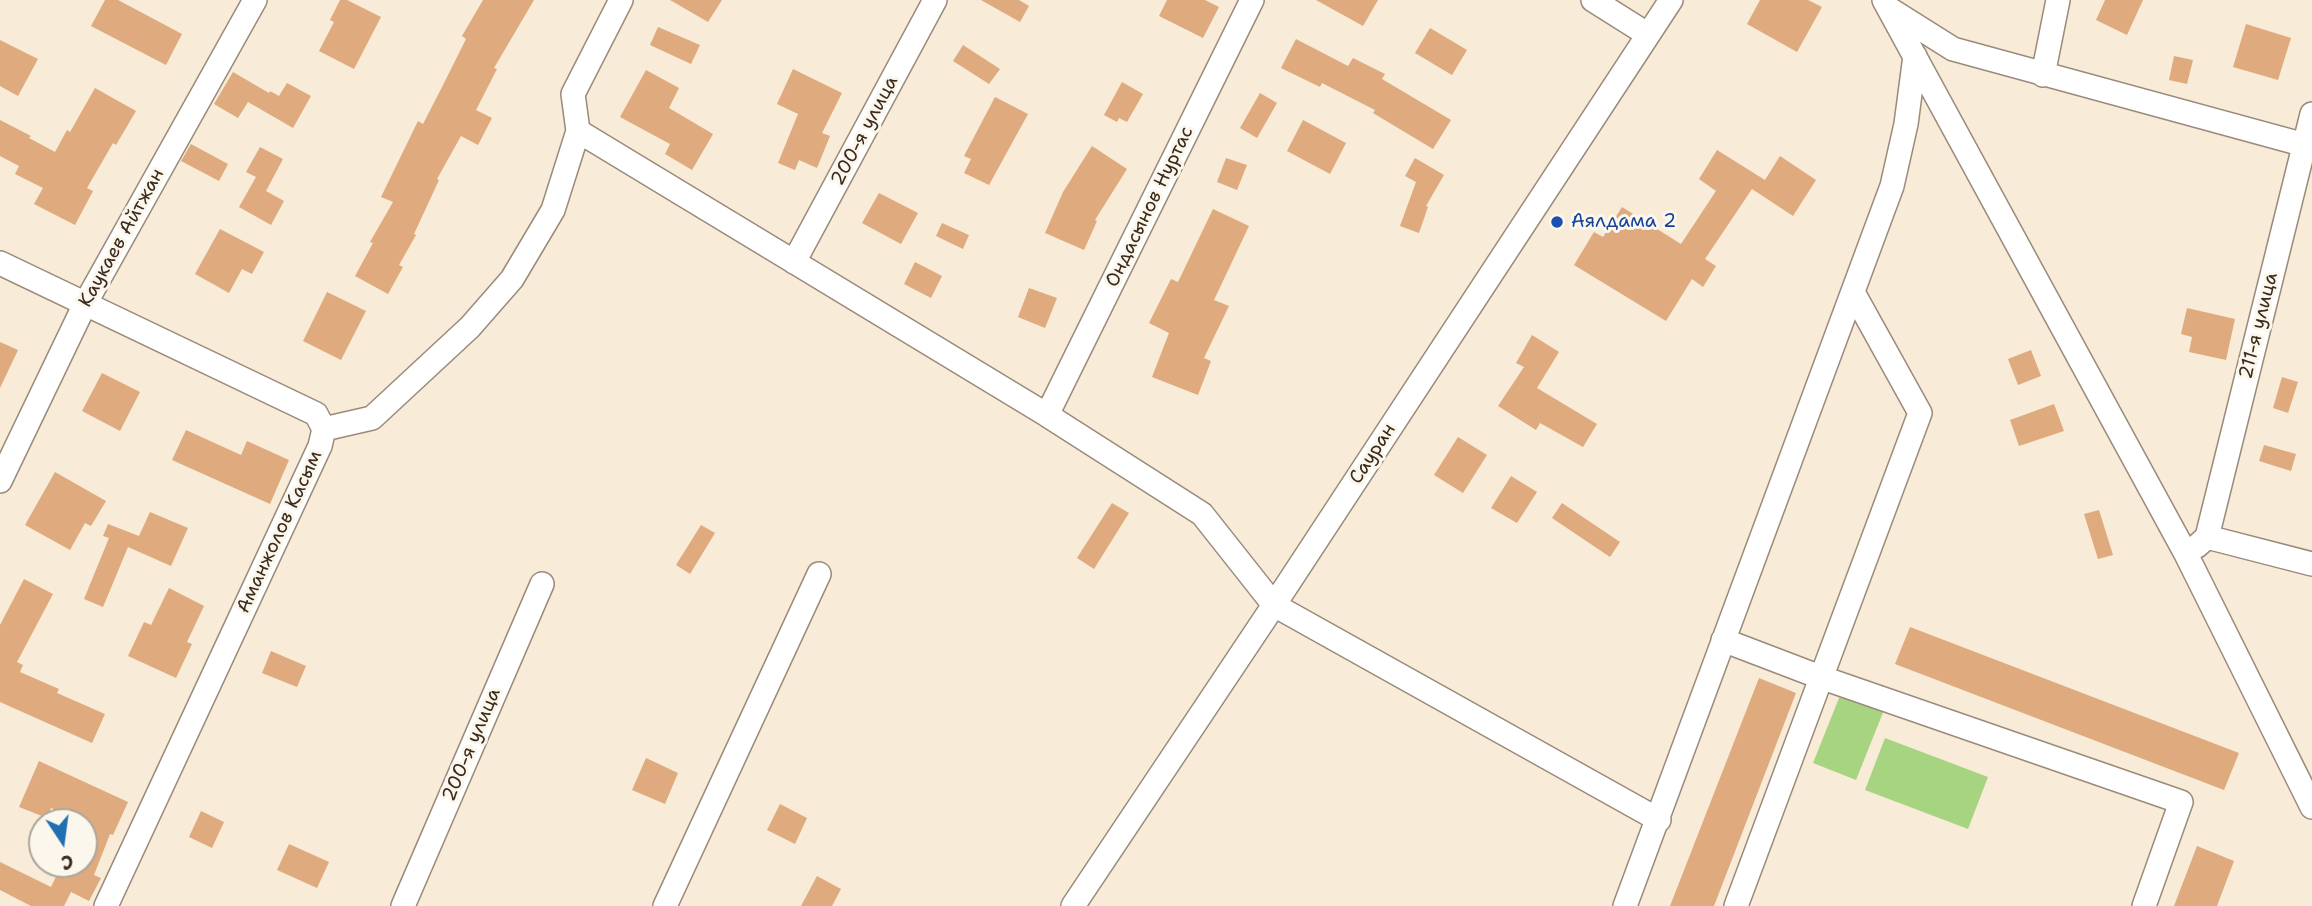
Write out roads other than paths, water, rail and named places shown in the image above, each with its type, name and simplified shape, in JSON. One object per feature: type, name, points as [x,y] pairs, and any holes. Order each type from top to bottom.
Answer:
[{"type":"street","name":"Каукаев Айтжан","points":[[0,481],[85,304],[255,0]]},
{"type":"street","name":"Аманжолов Касым","points":[[106,906],[320,446],[324,429],[372,418],[470,327],[512,279],[553,210],[578,131],[573,94],[621,0]]},
{"type":"street","name":"200-я улица","points":[[794,262],[935,0]]},
{"type":"street","name":"Ондасынов Нуртас","points":[[1047,415],[1252,0]]},
{"type":"street","points":[[1593,0],[1647,34]]},
{"type":"street","name":"Сауран","points":[[1073,906],[1671,0]]},
{"type":"street","points":[[2043,75],[2058,0]]},
{"type":"street","points":[[1886,4],[1953,49],[2308,146]]},
{"type":"street","points":[[1886,4],[2186,554],[2312,807]]},
{"type":"street","points":[[1625,906],[1892,186],[1906,124],[1915,56]]},
{"type":"street","name":"211-я улица","points":[[2207,537],[2308,146],[2312,114]]},
{"type":"street","points":[[578,131],[1047,415],[1202,514],[1274,605],[1659,820]]},
{"type":"street","points":[[0,263],[316,414],[324,429]]},
{"type":"street","points":[[1735,906],[1920,413],[1854,294]]},
{"type":"street","points":[[2186,554],[2207,537],[2312,564]]},
{"type":"street","points":[[665,906],[819,574]]},
{"type":"street","name":"200-я улица","points":[[402,906],[542,584]]},
{"type":"street","points":[[1723,640],[1820,677],[2181,802],[2144,906]]},
{"type":"place","name":"Аялдама 2","points":[[1557,222]]}]
